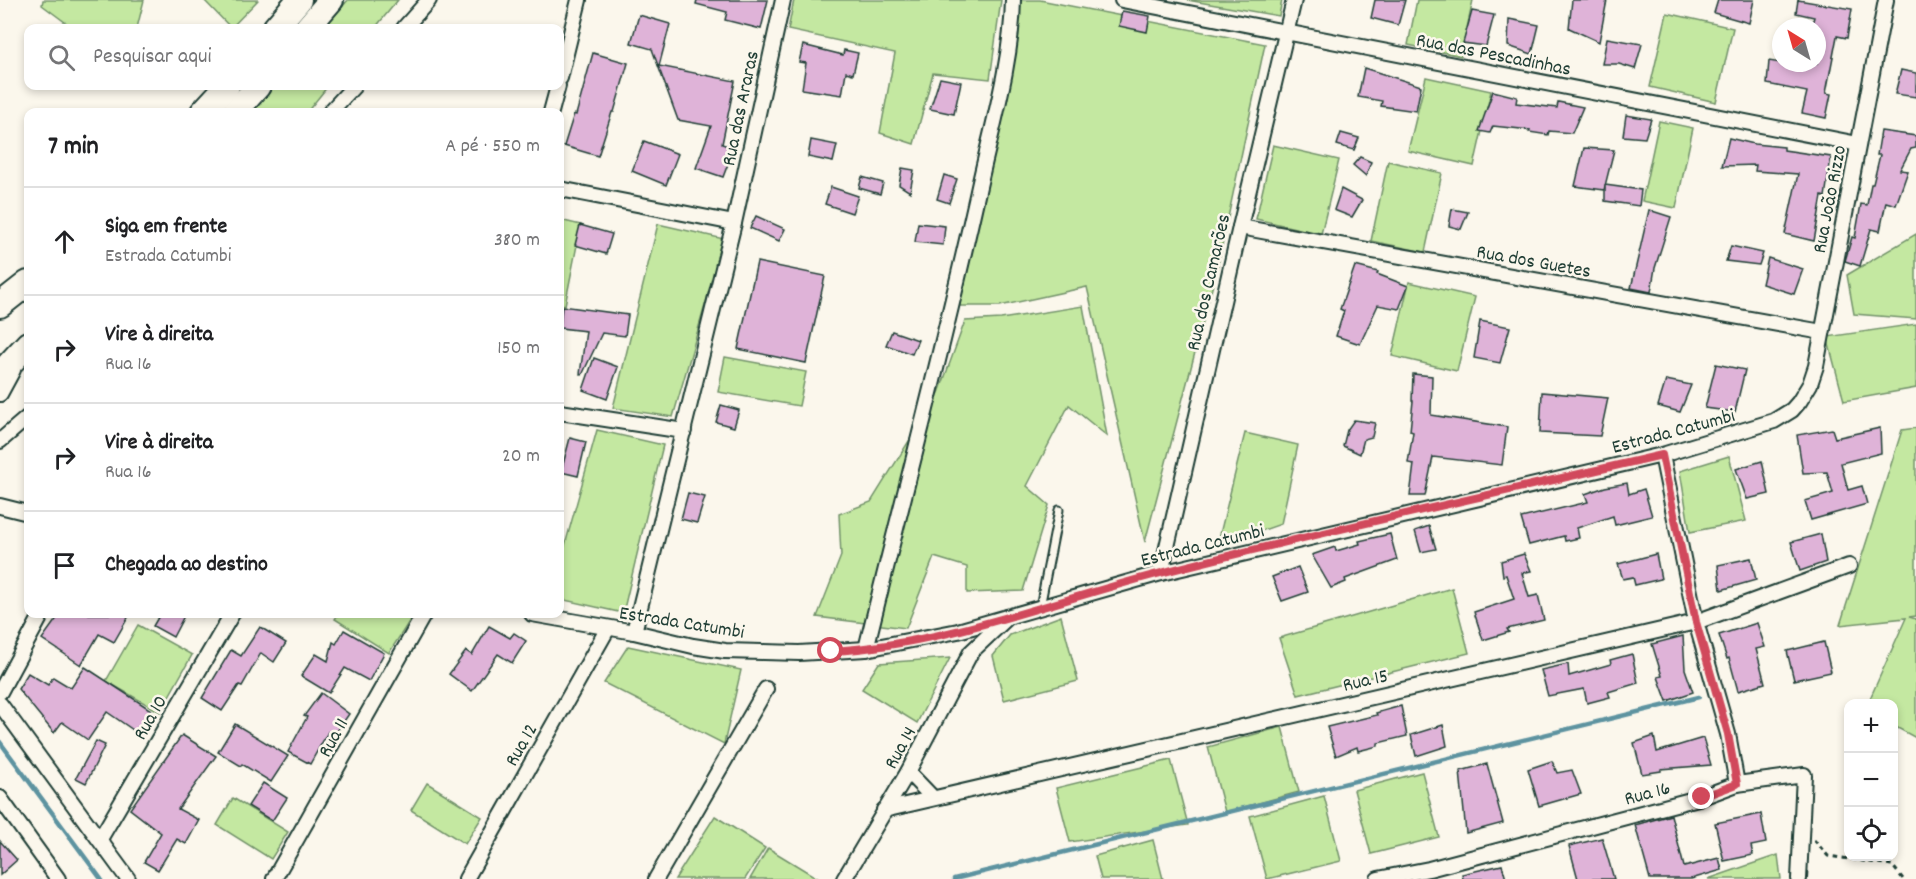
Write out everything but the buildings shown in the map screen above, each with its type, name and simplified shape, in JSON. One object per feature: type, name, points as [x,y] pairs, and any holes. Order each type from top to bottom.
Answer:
[{"type":"highway","points":[[278,24],[299,0]]},
{"type":"highway","points":[[310,24],[331,0]]},
{"type":"highway","points":[[207,108],[223,90]]},
{"type":"highway","points":[[239,108],[254,90]]},
{"type":"highway","points":[[0,305],[24,286]]},
{"type":"highway","points":[[0,374],[24,349]]},
{"type":"street","points":[[408,24],[429,0]]},
{"type":"street","points":[[564,62],[579,0]]},
{"type":"street","name":"Rua das Araras","points":[[634,632],[734,223],[783,0]]},
{"type":"street","points":[[866,649],[973,213],[1007,59],[1013,0]]},
{"type":"street","name":"Rua das Pescadinhas","points":[[1122,0],[1858,144]]},
{"type":"street","name":"Rua dos Camarões","points":[[1161,573],[1294,0]]},
{"type":"street","name":"Rua João Rizzo","points":[[1799,402],[1810,384],[1816,366],[1886,0]]},
{"type":"street","points":[[334,108],[350,90]]},
{"type":"street","points":[[552,108],[557,90]]},
{"type":"street","points":[[564,190],[734,223]]},
{"type":"street","name":"Rua dos Guetes","points":[[1240,227],[1822,332]]},
{"type":"street","points":[[0,394],[24,352]]},
{"type":"street","name":"Estrada Catumbi","points":[[554,618],[634,632],[693,646],[735,651],[799,653],[866,649],[958,631],[1161,573],[1662,455],[1774,421],[1792,410],[1799,402]]},
{"type":"street","points":[[564,413],[684,431]]},
{"type":"street","points":[[0,441],[24,420]]},
{"type":"street","points":[[1662,455],[1696,622],[1728,734],[1737,784]]},
{"type":"street","points":[[0,506],[24,512]]},
{"type":"street","name":"Rua 15","points":[[884,810],[1696,622],[1848,566]]},
{"type":"street","name":"Rua 14","points":[[844,879],[908,772],[971,652],[1009,616]]},
{"type":"street","points":[[0,692],[40,618]]},
{"type":"street","name":"Rua 10","points":[[100,839],[230,618]]},
{"type":"street","name":"Rua 11","points":[[274,879],[422,618]]},
{"type":"street","name":"Rua 12","points":[[466,879],[608,628]]},
{"type":"street","points":[[958,631],[971,652]]},
{"type":"street","points":[[656,879],[766,688]]},
{"type":"street","points":[[0,704],[128,879]]},
{"type":"street","points":[[908,772],[933,798]]},
{"type":"street","name":"Rua 16","points":[[1378,879],[1433,874],[1702,797],[1737,784],[1804,775],[1802,824]]},
{"type":"street","points":[[0,800],[58,879]]},
{"type":"street","points":[[1799,879],[1802,824]]},
{"type":"lane","points":[[1040,607],[1059,510]]},
{"type":"path","points":[[1802,824],[1828,856],[1892,865],[1903,879]]},
{"type":"green space","points":[[43,0],[144,0],[138,24],[68,24],[42,5]]},
{"type":"green space","points":[[204,0],[258,0],[235,24],[227,24]]},
{"type":"green space","points":[[348,0],[398,0],[378,24],[327,24]]},
{"type":"green space","points":[[794,0],[1001,0],[990,79],[933,73],[914,144],[880,133],[895,53],[788,30]]},
{"type":"green space","points":[[1021,0],[1040,0],[1265,44],[1217,269],[1145,542],[1087,287],[1000,306],[959,306]]},
{"type":"green space","points":[[1187,0],[1282,0],[1279,16]]},
{"type":"green space","points":[[1417,0],[1473,0],[1461,56],[1408,45]]},
{"type":"green space","points":[[1667,13],[1733,28],[1716,102],[1650,87]]},
{"type":"green space","points":[[1426,77],[1491,91],[1474,166],[1408,151]]},
{"type":"green space","points":[[270,90],[325,90],[310,108],[255,108]]},
{"type":"green space","points":[[1659,121],[1693,128],[1676,208],[1642,201]]},
{"type":"green space","points":[[1273,145],[1339,160],[1321,234],[1256,219]]},
{"type":"green space","points":[[1388,161],[1442,173],[1425,252],[1371,241]]},
{"type":"green space","points":[[564,221],[581,225],[564,305]]},
{"type":"green space","points":[[658,224],[724,239],[673,417],[613,408]]},
{"type":"green space","points":[[1916,234],[1916,319],[1854,314],[1847,275]]},
{"type":"green space","points":[[1409,282],[1475,297],[1457,371],[1392,356]]},
{"type":"green space","points":[[1083,306],[1107,436],[1069,405],[1027,486],[1049,505],[1023,591],[967,593],[967,567],[934,557],[906,628],[817,617],[841,556],[839,514],[871,502],[939,393],[965,321],[1001,319]]},
{"type":"green space","points":[[1916,324],[1916,388],[1844,401],[1827,337]]},
{"type":"green space","points":[[725,357],[806,372],[799,406],[718,392]]},
{"type":"green space","points":[[1916,428],[1916,616],[1909,617],[1916,619],[1916,738],[1898,728],[1898,699],[1870,699],[1906,618],[1840,625],[1902,430]]},
{"type":"green space","points":[[597,430],[663,445],[623,613],[564,600],[564,549]]},
{"type":"green space","points":[[1245,433],[1298,445],[1281,524],[1217,546]]},
{"type":"green space","points":[[1729,456],[1746,521],[1690,532],[1680,471]]},
{"type":"green space","points":[[1452,588],[1469,653],[1298,695],[1279,638]]},
{"type":"green space","points":[[1061,616],[1078,681],[1004,700],[993,656],[1010,635]]},
{"type":"green space","points":[[336,618],[411,618],[389,653]]},
{"type":"green space","points":[[138,625],[192,655],[160,712],[106,681]]},
{"type":"green space","points":[[628,646],[741,670],[724,744],[604,683]]},
{"type":"green space","points":[[950,658],[917,723],[862,689],[879,663]]},
{"type":"green space","points":[[1282,727],[1299,792],[1225,812],[1208,747]]},
{"type":"green space","points":[[1171,760],[1188,825],[1070,842],[1056,788]]},
{"type":"green space","points":[[1422,772],[1439,837],[1371,854],[1354,790]]},
{"type":"green space","points":[[427,783],[482,817],[465,844],[411,810]]},
{"type":"green space","points":[[1324,796],[1341,861],[1267,879],[1250,816]]},
{"type":"green space","points":[[233,798],[288,832],[271,859],[217,825]]},
{"type":"green space","points":[[715,816],[765,848],[745,879],[675,879]]},
{"type":"green space","points":[[1153,840],[1163,879],[1101,879],[1095,856]]},
{"type":"green space","points":[[768,848],[819,879],[750,879]]},
{"type":"green space","points":[[1778,855],[1781,879],[1708,879]]},
{"type":"waterway","points":[[954,879],[1699,697]]},
{"type":"waterway","points":[[0,742],[101,879]]},
{"type":"route","points":[[831,651],[866,649],[958,631],[1161,573],[1662,455],[1696,622],[1728,734],[1737,784],[1702,797]]}]
